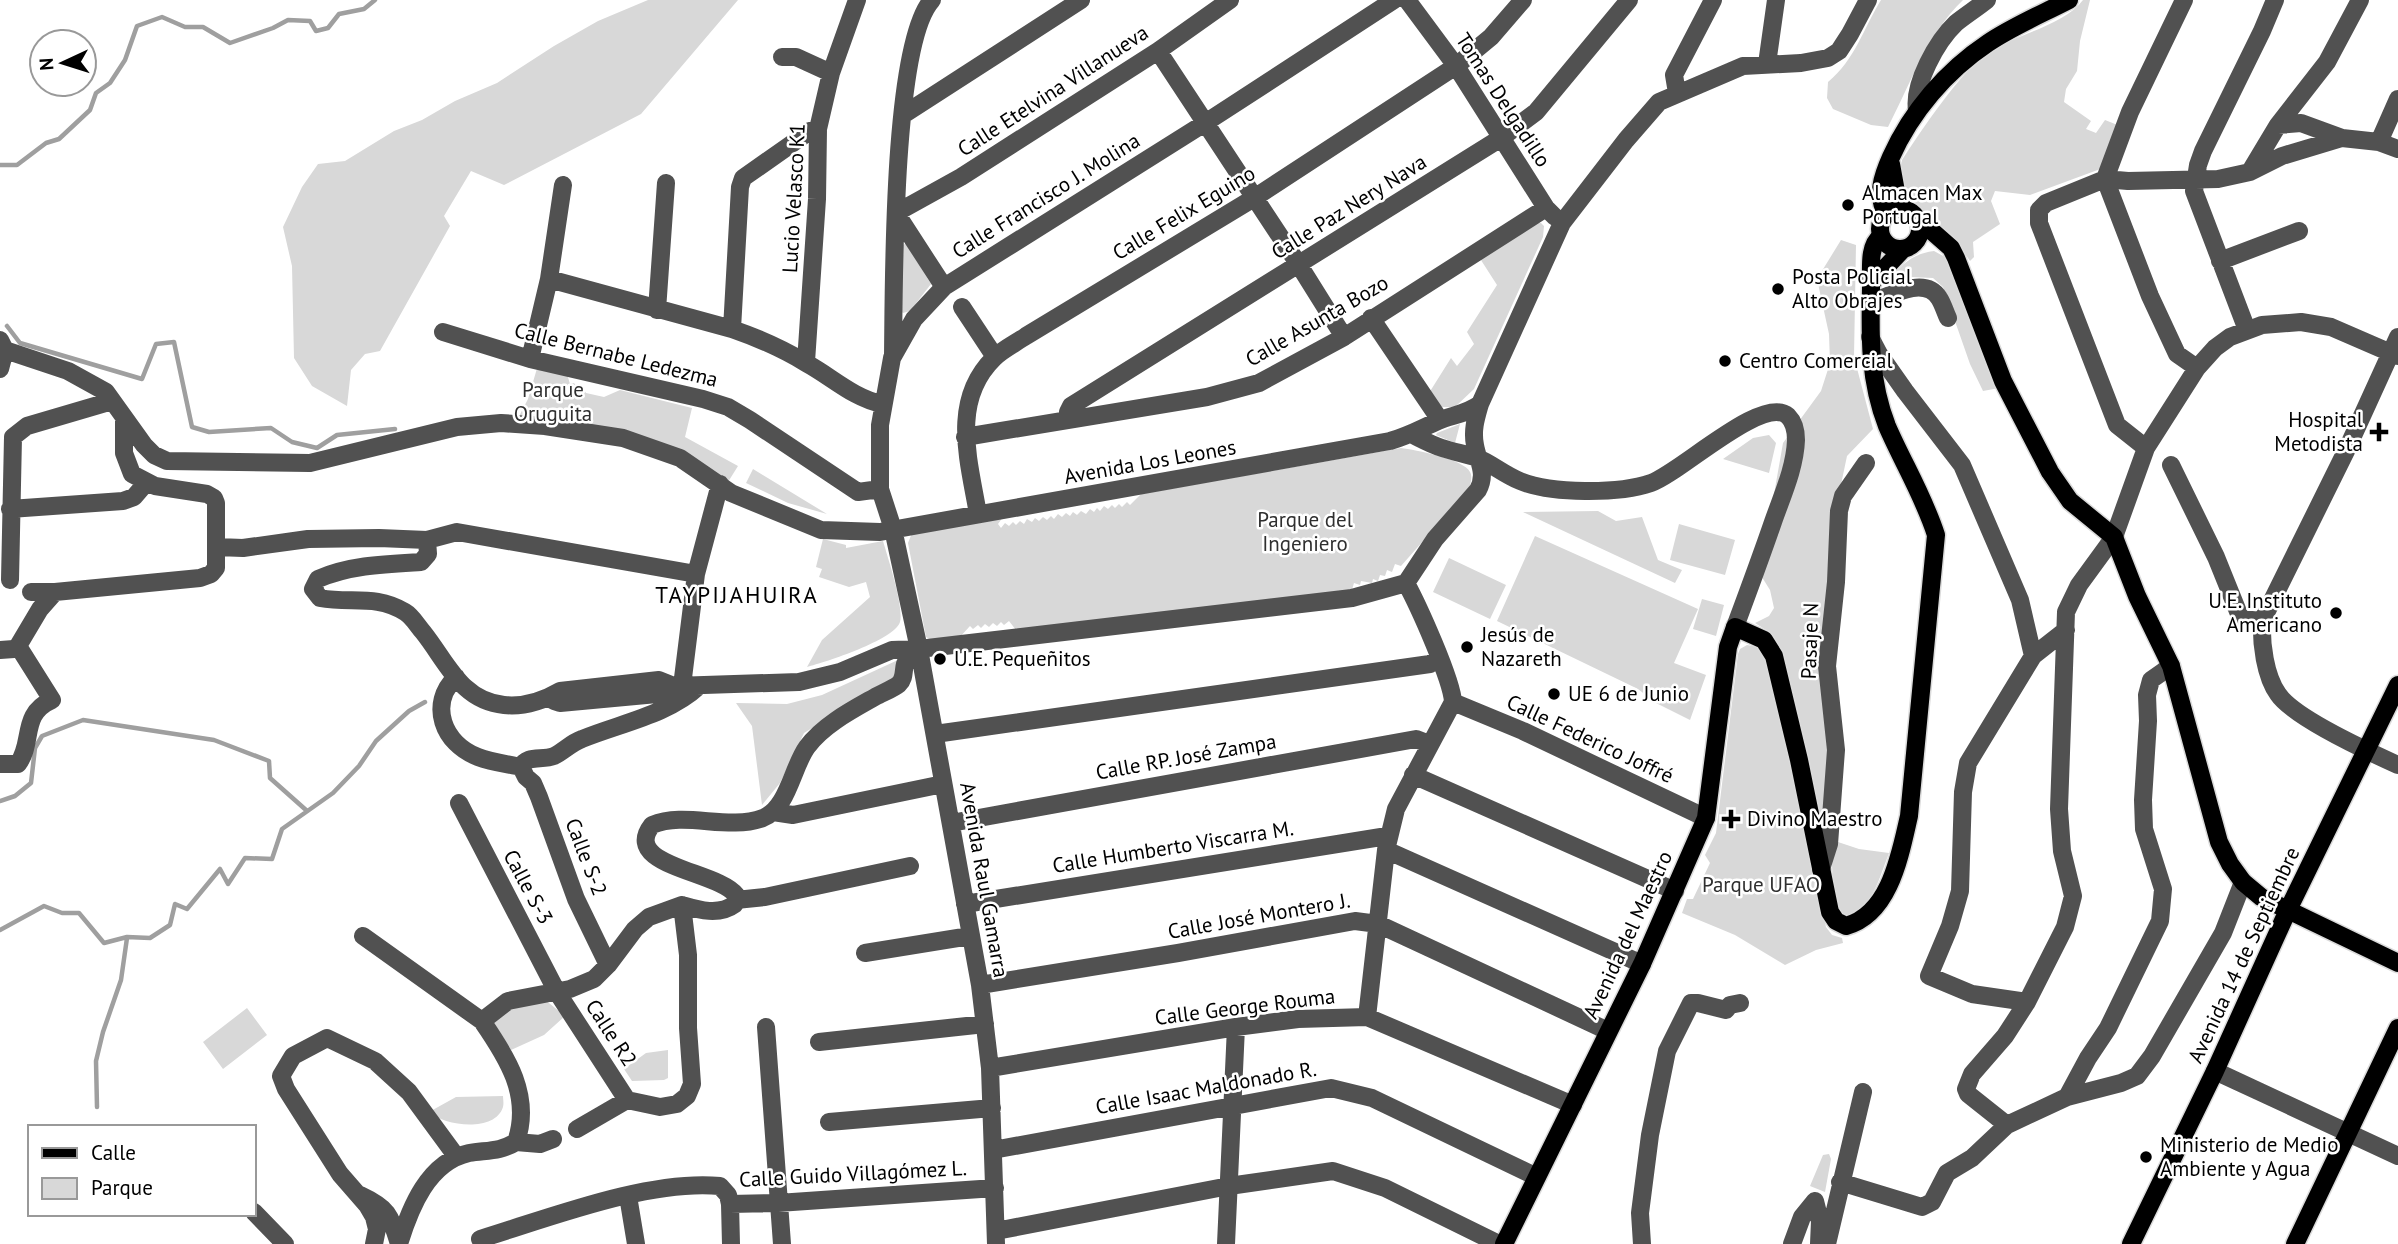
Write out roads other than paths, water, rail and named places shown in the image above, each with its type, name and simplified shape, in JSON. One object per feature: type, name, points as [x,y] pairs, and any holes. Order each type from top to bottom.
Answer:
[{"type":"main road","points":[[2069,0],[1987,43],[1959,64],[1917,110],[1900,136],[1884,172],[1882,207],[1903,214],[1951,248],[2003,381],[2050,472],[2070,501],[2114,537],[2137,596],[2171,666],[2219,842],[2230,864],[2243,882],[2261,897],[2398,963]]},
{"type":"main road","points":[[1903,214],[1881,224],[1881,236],[1890,247],[1928,244],[1956,258]]},
{"type":"main road","points":[[1871,283],[1920,232],[1903,214]]},
{"type":"main road","points":[[1735,627],[1765,640],[1774,656],[1800,760],[1830,912],[1836,921],[1846,926],[1858,923],[1878,904],[1900,857],[1909,816],[1936,536],[1929,512],[1887,425],[1873,373],[1869,334],[1872,251],[1881,236]]},
{"type":"main road","name":"Avenida del Maestro","points":[[1501,1244],[1642,964],[1706,818],[1728,647],[1735,627]]},
{"type":"main road","name":"Avenida 14 de Septiembre","points":[[2131,1244],[2216,1071],[2288,910],[2398,685]]},
{"type":"main road","points":[[2295,1244],[2398,1028]]},
{"type":"street","name":"Lucio Velasco K1","points":[[806,362],[817,199],[818,129],[831,74],[857,0]]},
{"type":"street","points":[[892,358],[896,213],[903,115],[912,49],[925,8],[932,0]]},
{"type":"street","points":[[903,115],[1081,0]]},
{"type":"street","name":"Calle Francisco J. Molina","points":[[894,529],[880,489],[882,404],[892,358],[914,319],[944,288],[1394,0]]},
{"type":"street","name":"Tomas Delgadillo","points":[[1407,0],[1456,66],[1546,208],[1562,223]]},
{"type":"street","name":"Calle Felix Eguino","points":[[978,514],[965,437],[967,408],[983,371],[995,357],[1254,198],[1456,66],[1491,37],[1523,0]]},
{"type":"street","name":"Calle Paz Nery Nava","points":[[1070,419],[1068,412],[1071,407],[1501,138],[1536,112],[1629,0]]},
{"type":"street","points":[[1677,93],[1674,75],[1713,0]]},
{"type":"street","points":[[1767,64],[1776,0]]},
{"type":"street","points":[[1917,110],[1916,98],[1920,85],[1938,48],[1955,24],[1987,0]]},
{"type":"street","points":[[2184,0],[2126,121],[2105,179],[2150,296],[2177,354],[2197,368]]},
{"type":"street","points":[[2247,330],[2194,191],[2203,152],[2275,0]]},
{"type":"street","points":[[2250,172],[2278,125],[2328,62],[2360,0]]},
{"type":"street","name":"Calle Etelvina Villanueva","points":[[896,213],[961,177],[1157,51],[1222,2]]},
{"type":"street","points":[[427,540],[428,554],[421,562],[329,574],[318,579],[313,589],[320,598],[382,601],[408,613],[456,677],[478,700],[492,704],[526,705],[547,699],[560,703],[657,694],[686,686],[799,682],[840,672],[892,650],[1352,598],[1406,583],[1435,539],[1479,490],[1483,481],[1474,435],[1480,404],[1562,223],[1644,119],[1659,102],[1743,66],[1801,63],[1828,58],[1839,51],[1863,4]]},
{"type":"street","points":[[1157,51],[1344,337]]},
{"type":"street","points":[[782,57],[796,57],[831,74]]},
{"type":"street","points":[[2379,142],[2398,99]]},
{"type":"street","points":[[2278,125],[2301,122],[2342,138],[2379,142],[2398,149]]},
{"type":"street","points":[[732,329],[740,187],[743,178],[810,131],[818,129]]},
{"type":"street","points":[[2146,447],[2117,425],[2039,223],[2039,210],[2046,203],[2105,179],[2218,179],[2250,172],[2282,156],[2342,138]]},
{"type":"street","points":[[657,310],[666,183]]},
{"type":"street","points":[[530,359],[549,279],[563,185]]},
{"type":"street","name":"Calle Asunta Bozo","points":[[965,437],[1207,397],[1259,383],[1344,337],[1546,208]]},
{"type":"street","points":[[896,213],[944,288]]},
{"type":"street","points":[[2220,261],[2300,231]]},
{"type":"street","points":[[549,279],[732,329],[759,339],[806,362],[856,395],[882,404]]},
{"type":"street","points":[[1871,303],[1910,288],[1926,289],[1938,295],[1948,318]]},
{"type":"street","points":[[962,307],[995,357]]},
{"type":"street","points":[[1371,318],[1440,420]]},
{"type":"street","points":[[2004,1128],[1966,1089],[1972,1074],[2005,1036],[2027,1002],[2065,927],[2073,896],[2062,851],[2060,809],[2066,612],[2079,585],[2114,537],[2146,447],[2197,368],[2215,348],[2230,337],[2247,330],[2283,322],[2317,323],[2395,349],[2262,621],[2263,654],[2277,693],[2292,709],[2367,751],[2398,765]]},
{"type":"street","name":"Calle Bernabe Ledezma","points":[[443,332],[530,359],[728,407],[858,492],[880,489]]},
{"type":"street","points":[[1869,334],[1879,354],[1962,465],[2020,600],[2033,656]]},
{"type":"street","points":[[0,369],[3,345]]},
{"type":"street","name":"Avenida Los Leones","points":[[3,345],[68,371],[106,392],[144,445],[154,455],[167,461],[310,463],[457,427],[501,423],[557,428],[623,438],[680,458],[731,493],[821,530],[880,532],[1170,482],[1413,435],[1440,420],[1466,413],[1480,404]]},
{"type":"street","points":[[10,580],[13,437],[27,426],[112,401]]},
{"type":"street","points":[[1413,435],[1443,448],[1480,458],[1501,473],[1523,483],[1547,488],[1606,491],[1637,488],[1655,481],[1756,416],[1775,411],[1787,415],[1792,421],[1796,437],[1790,471],[1735,627]]},
{"type":"street","points":[[31,592],[200,578],[211,574],[216,568],[214,498],[207,494],[146,483],[132,474],[126,463],[124,417]]},
{"type":"street","name":"Pasaje N","points":[[1821,869],[1829,844],[1836,750],[1827,666],[1836,582],[1839,511],[1843,496],[1866,463]]},
{"type":"street","points":[[2171,465],[2216,557],[2241,619],[2262,621]]},
{"type":"street","points":[[10,509],[123,500],[134,497],[146,483]]},
{"type":"street","points":[[456,677],[443,694],[440,707],[442,721],[449,735],[477,756],[521,767],[528,759],[552,757],[578,740],[681,701],[686,686],[696,574],[720,484]]},
{"type":"street","name":"Avenida Raul Gamarra","points":[[894,529],[935,733],[980,985],[990,1068],[996,1238]]},
{"type":"street","points":[[217,547],[243,548],[307,538],[427,540],[457,532],[696,574]]},
{"type":"street","points":[[1367,1017],[1388,844],[1396,809],[1453,702],[1453,695],[1406,583]]},
{"type":"street","points":[[0,764],[18,764],[25,754],[31,719],[38,709],[52,700],[9,648],[55,592]]},
{"type":"street","points":[[2027,1002],[1972,994],[1929,976],[1950,926],[1960,891],[1963,792],[1968,763],[2033,656],[2066,630]]},
{"type":"street","points":[[773,812],[798,762],[817,735],[858,706],[899,684],[905,674],[905,663],[919,649]]},
{"type":"street","points":[[935,733],[1430,664],[1438,658]]},
{"type":"street","points":[[2067,1097],[2108,1028],[2160,921],[2163,889],[2144,829],[2147,695],[2151,680],[2171,666]]},
{"type":"street","name":"Calle Federico Joffré","points":[[1453,702],[1523,731],[1706,818]]},
{"type":"street","name":"Calle RP. José Zampa","points":[[951,823],[1416,739],[1429,744]]},
{"type":"street","name":"Calle S-2","points":[[521,767],[533,783],[576,900],[608,965]]},
{"type":"street","points":[[1413,775],[1675,891]]},
{"type":"street","points":[[482,1021],[508,1001],[557,992],[594,979],[635,929],[649,918],[682,905],[705,912],[732,907],[736,900],[734,892],[723,884],[659,860],[650,853],[645,846],[647,831],[652,825],[661,821],[750,821],[773,812],[793,815],[943,784]]},
{"type":"street","name":"Calle S-3","points":[[459,803],[557,992]]},
{"type":"street","name":"Calle Humberto Viscarra M.","points":[[965,904],[1381,837],[1388,844],[1642,964]]},
{"type":"street","points":[[736,900],[765,897],[910,866]]},
{"type":"street","points":[[1840,1182],[1922,1207],[1932,1202],[1947,1173],[1972,1158],[2004,1128],[2067,1097],[2121,1083],[2137,1076],[2152,1056],[2223,933],[2243,882]]},
{"type":"street","points":[[577,1129],[627,1100],[660,1107],[677,1104],[687,1096],[692,1084],[688,1028],[688,955],[682,905]]},
{"type":"street","name":"Calle José Montero J.","points":[[980,985],[1355,921],[1378,924],[1608,1031]]},
{"type":"street","points":[[363,936],[482,1021],[502,1050],[519,1090],[522,1115],[516,1142]]},
{"type":"street","points":[[865,953],[971,936]]},
{"type":"street","name":"Calle R2","points":[[557,992],[627,1100]]},
{"type":"street","points":[[1642,1244],[1640,1213],[1667,1051],[1691,1003],[1726,1010],[1730,1005],[1740,1003]]},
{"type":"street","name":"Calle George Rouma","points":[[990,1068],[1236,1027],[1298,1019],[1367,1017],[1573,1105]]},
{"type":"street","points":[[819,1042],[985,1024]]},
{"type":"street","points":[[766,1027],[782,1244]]},
{"type":"street","points":[[1226,1244],[1236,1027]]},
{"type":"street","points":[[374,1244],[377,1229],[374,1217],[340,1174],[292,1100],[281,1076],[293,1056],[327,1038],[375,1061],[409,1092],[456,1156]]},
{"type":"street","points":[[2216,1071],[2398,1156]]},
{"type":"street","name":"Calle Isaac Maldonado R.","points":[[993,1150],[1331,1088],[1372,1098],[1535,1176]]},
{"type":"street","points":[[1827,1244],[1863,1092]]},
{"type":"street","points":[[829,1122],[992,1108]]},
{"type":"street","points":[[399,1244],[419,1193],[441,1167],[456,1156],[495,1151],[516,1142],[540,1144],[553,1139]]},
{"type":"street","points":[[996,1238],[1229,1186],[1333,1171],[1385,1188],[1501,1244]]},
{"type":"street","name":"Calle Guido Villagómez L.","points":[[480,1239],[628,1196],[684,1186],[717,1186],[725,1190],[730,1204],[995,1188]]},
{"type":"street","points":[[355,1192],[381,1205],[399,1244]]},
{"type":"street","points":[[628,1196],[636,1244]]},
{"type":"street","points":[[1792,1244],[1802,1217],[1815,1201],[1820,1221],[1819,1244]]},
{"type":"street","points":[[730,1204],[731,1244]]},
{"type":"street","points":[[256,1214],[285,1244]]},
{"type":"waterway","points":[[0,165],[17,165],[46,143],[59,139],[90,110],[96,93],[110,83],[125,60],[137,26],[162,17],[185,27],[203,27],[230,43],[288,20],[310,21],[316,31],[328,28],[339,14],[364,9],[375,0]]},
{"type":"waterway","points":[[7,326],[20,343],[142,379],[156,344],[174,342],[192,427],[209,432],[271,428],[292,442],[317,448],[337,435],[395,429]]},
{"type":"waterway","points":[[0,930],[44,906],[62,913],[79,913],[104,943],[127,937],[150,938],[170,925],[175,904],[187,909],[220,869],[228,884],[245,858],[272,859],[282,829],[333,793],[359,766],[376,741],[409,711],[425,702]]},
{"type":"waterway","points":[[0,801],[15,796],[31,783],[35,748],[42,736],[83,720],[214,740],[269,761],[270,778],[306,810]]},
{"type":"waterway","points":[[97,1107],[96,1061],[121,980],[127,938]]},
{"type":"place","name":"Almacen Max Portugal","points":[[1848,205]]},
{"type":"place","name":"Posta Policial Alto Obrajes","points":[[1778,289]]},
{"type":"place","name":"Centro Comercial","points":[[1725,361]]},
{"type":"place","name":"Hospital Metodista","points":[[2379,432]]},
{"type":"place","name":"U.E. Instituto Americano","points":[[2336,613]]},
{"type":"place","name":"Jesús de Nazareth","points":[[1467,647]]},
{"type":"place","name":"U.E. Pequeñitos","points":[[940,659]]},
{"type":"place","name":"UE 6 de Junio","points":[[1554,694]]},
{"type":"place","name":"Divino Maestro","points":[[1731,819]]},
{"type":"place","name":"Ministerio de Medio Ambiente y Agua","points":[[2146,1157]]},
{"type":"district","name":"TAYPIJAHUIRA","points":[[737,595]]},
{"type":"park label","name":"Parque Oruguita","points":[[553,402]]},
{"type":"park label","name":"Parque del Ingeniero","points":[[1305,532]]},
{"type":"park label","name":"Parque UFAO","points":[[1761,885]]}]
